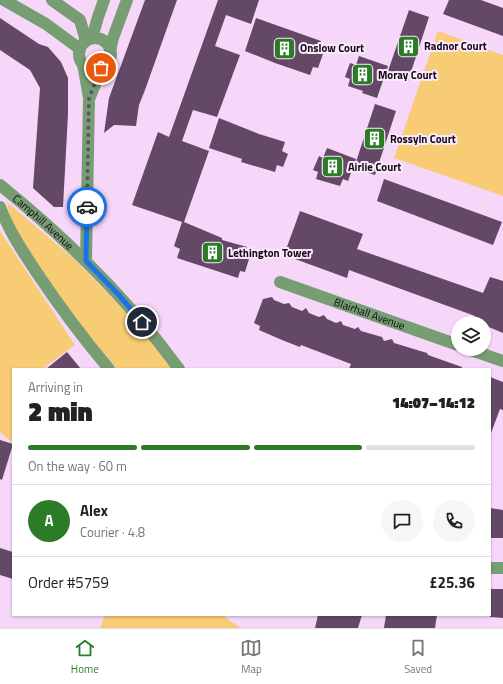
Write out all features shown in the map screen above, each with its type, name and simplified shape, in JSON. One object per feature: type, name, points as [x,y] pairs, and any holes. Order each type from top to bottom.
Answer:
[{"type":"street","points":[[4,0],[46,24],[86,43],[103,40],[107,44],[110,51]]},
{"type":"street","points":[[52,0],[80,20],[86,43]]},
{"type":"street","points":[[86,261],[89,98],[83,64],[80,60],[104,0]]},
{"type":"street","points":[[83,64],[89,69],[94,70],[101,68],[108,62],[112,38],[127,0]]},
{"type":"street","points":[[89,98],[101,68]]},
{"type":"street","name":"Camphill Avenue","points":[[0,185],[36,214],[86,261],[118,294],[178,368]]},
{"type":"street","name":"Camphill Avenue","points":[[0,207],[18,245],[43,283],[108,368]]},
{"type":"street","name":"Blairhall Avenue","points":[[280,282],[451,343]]},
{"type":"street","points":[[488,356],[503,361]]},
{"type":"street","points":[[491,568],[503,568]]},
{"type":"shaded area","points":[[438,31],[503,55],[503,196],[394,158]]},
{"type":"shaded area","points":[[7,202],[73,258],[135,321],[171,368],[116,368],[85,330],[40,270],[11,224]]},
{"type":"shaded area","points":[[0,231],[75,345],[43,368],[12,368],[12,442],[0,432]]},
{"type":"shaded area","points":[[105,616],[223,616],[240,628],[100,628]]},
{"type":"building","points":[[145,0],[177,0],[139,105],[136,126],[114,125],[104,133],[109,98]]},
{"type":"building","points":[[218,0],[259,0],[251,24],[226,15],[215,46],[240,55],[217,117],[193,110],[182,141],[209,151],[184,222],[222,238],[222,240],[247,247],[244,257],[249,259],[245,272],[240,271],[238,278],[177,258],[180,249],[174,246],[182,222],[132,205],[158,132],[169,137]]},
{"type":"building","points":[[449,0],[481,0],[503,8],[503,36],[443,14]]},
{"type":"building","name":"Radnor Court","points":[[409,10],[429,17],[408,81],[387,74]]},
{"type":"building","points":[[0,18],[39,44],[48,47],[61,62],[68,78],[68,114],[63,207],[54,207],[33,188],[40,88],[30,70],[0,50]]},
{"type":"building","name":"Onslow Court","points":[[256,18],[321,41],[318,52],[323,54],[318,68],[313,67],[310,75],[245,51]]},
{"type":"building","name":"Moray Court","points":[[359,56],[388,66],[377,98],[348,86],[350,79],[345,77],[350,63],[356,65]]},
{"type":"building","name":"Rossyln Court","points":[[375,104],[396,111],[375,175],[354,168]]},
{"type":"building","points":[[219,118],[259,134],[285,142],[282,151],[288,154],[283,167],[277,165],[275,172],[241,162],[242,159],[209,148]]},
{"type":"building","name":"Airlie Court","points":[[327,148],[356,159],[348,181],[343,179],[340,186],[316,179],[318,172],[313,170],[319,156],[323,158]]},
{"type":"building","points":[[384,179],[502,222],[493,245],[377,201]]},
{"type":"building","points":[[300,211],[363,234],[357,249],[483,293],[490,277],[503,281],[503,333],[491,328],[491,316],[475,316],[349,270],[347,278],[284,255]]},
{"type":"building","points":[[272,297],[274,300],[284,304],[289,303],[292,307],[302,311],[306,308],[309,313],[319,317],[324,315],[327,319],[336,323],[341,321],[343,325],[355,329],[358,327],[361,331],[382,337],[384,341],[392,339],[394,343],[427,353],[428,355],[462,368],[349,368],[351,364],[301,345],[300,347],[259,330],[260,326],[254,323],[263,299]]},
{"type":"building","points":[[67,352],[80,368],[47,368]]},
{"type":"building","points":[[491,377],[503,382],[503,410],[500,409],[491,433]]},
{"type":"building","points":[[0,440],[12,444],[12,447],[2,480],[0,479]]},
{"type":"building","points":[[491,508],[503,510],[503,538],[491,538]]},
{"type":"building","points":[[0,548],[12,552],[12,579],[0,575]]},
{"type":"building","points":[[491,589],[503,589],[503,618],[490,617]]},
{"type":"building","points":[[318,616],[362,616],[358,628],[315,628]]},
{"type":"building","points":[[386,616],[437,616],[435,628],[384,628]]},
{"type":"way so far","points":[[87,207],[89,98],[101,68]]},
{"type":"place","name":"Radnor Court","points":[[408,46]]},
{"type":"place","name":"Onslow Court","points":[[285,48]]},
{"type":"place","name":"Moray Court","points":[[363,75]]},
{"type":"place","name":"Rossyln Court","points":[[375,139]]},
{"type":"place","name":"Airlie Court","points":[[332,167]]},
{"type":"place","name":"Lethington Tower","points":[[212,253]]},
{"type":"route","points":[[87,207],[86,261],[118,294],[142,322]]}]
